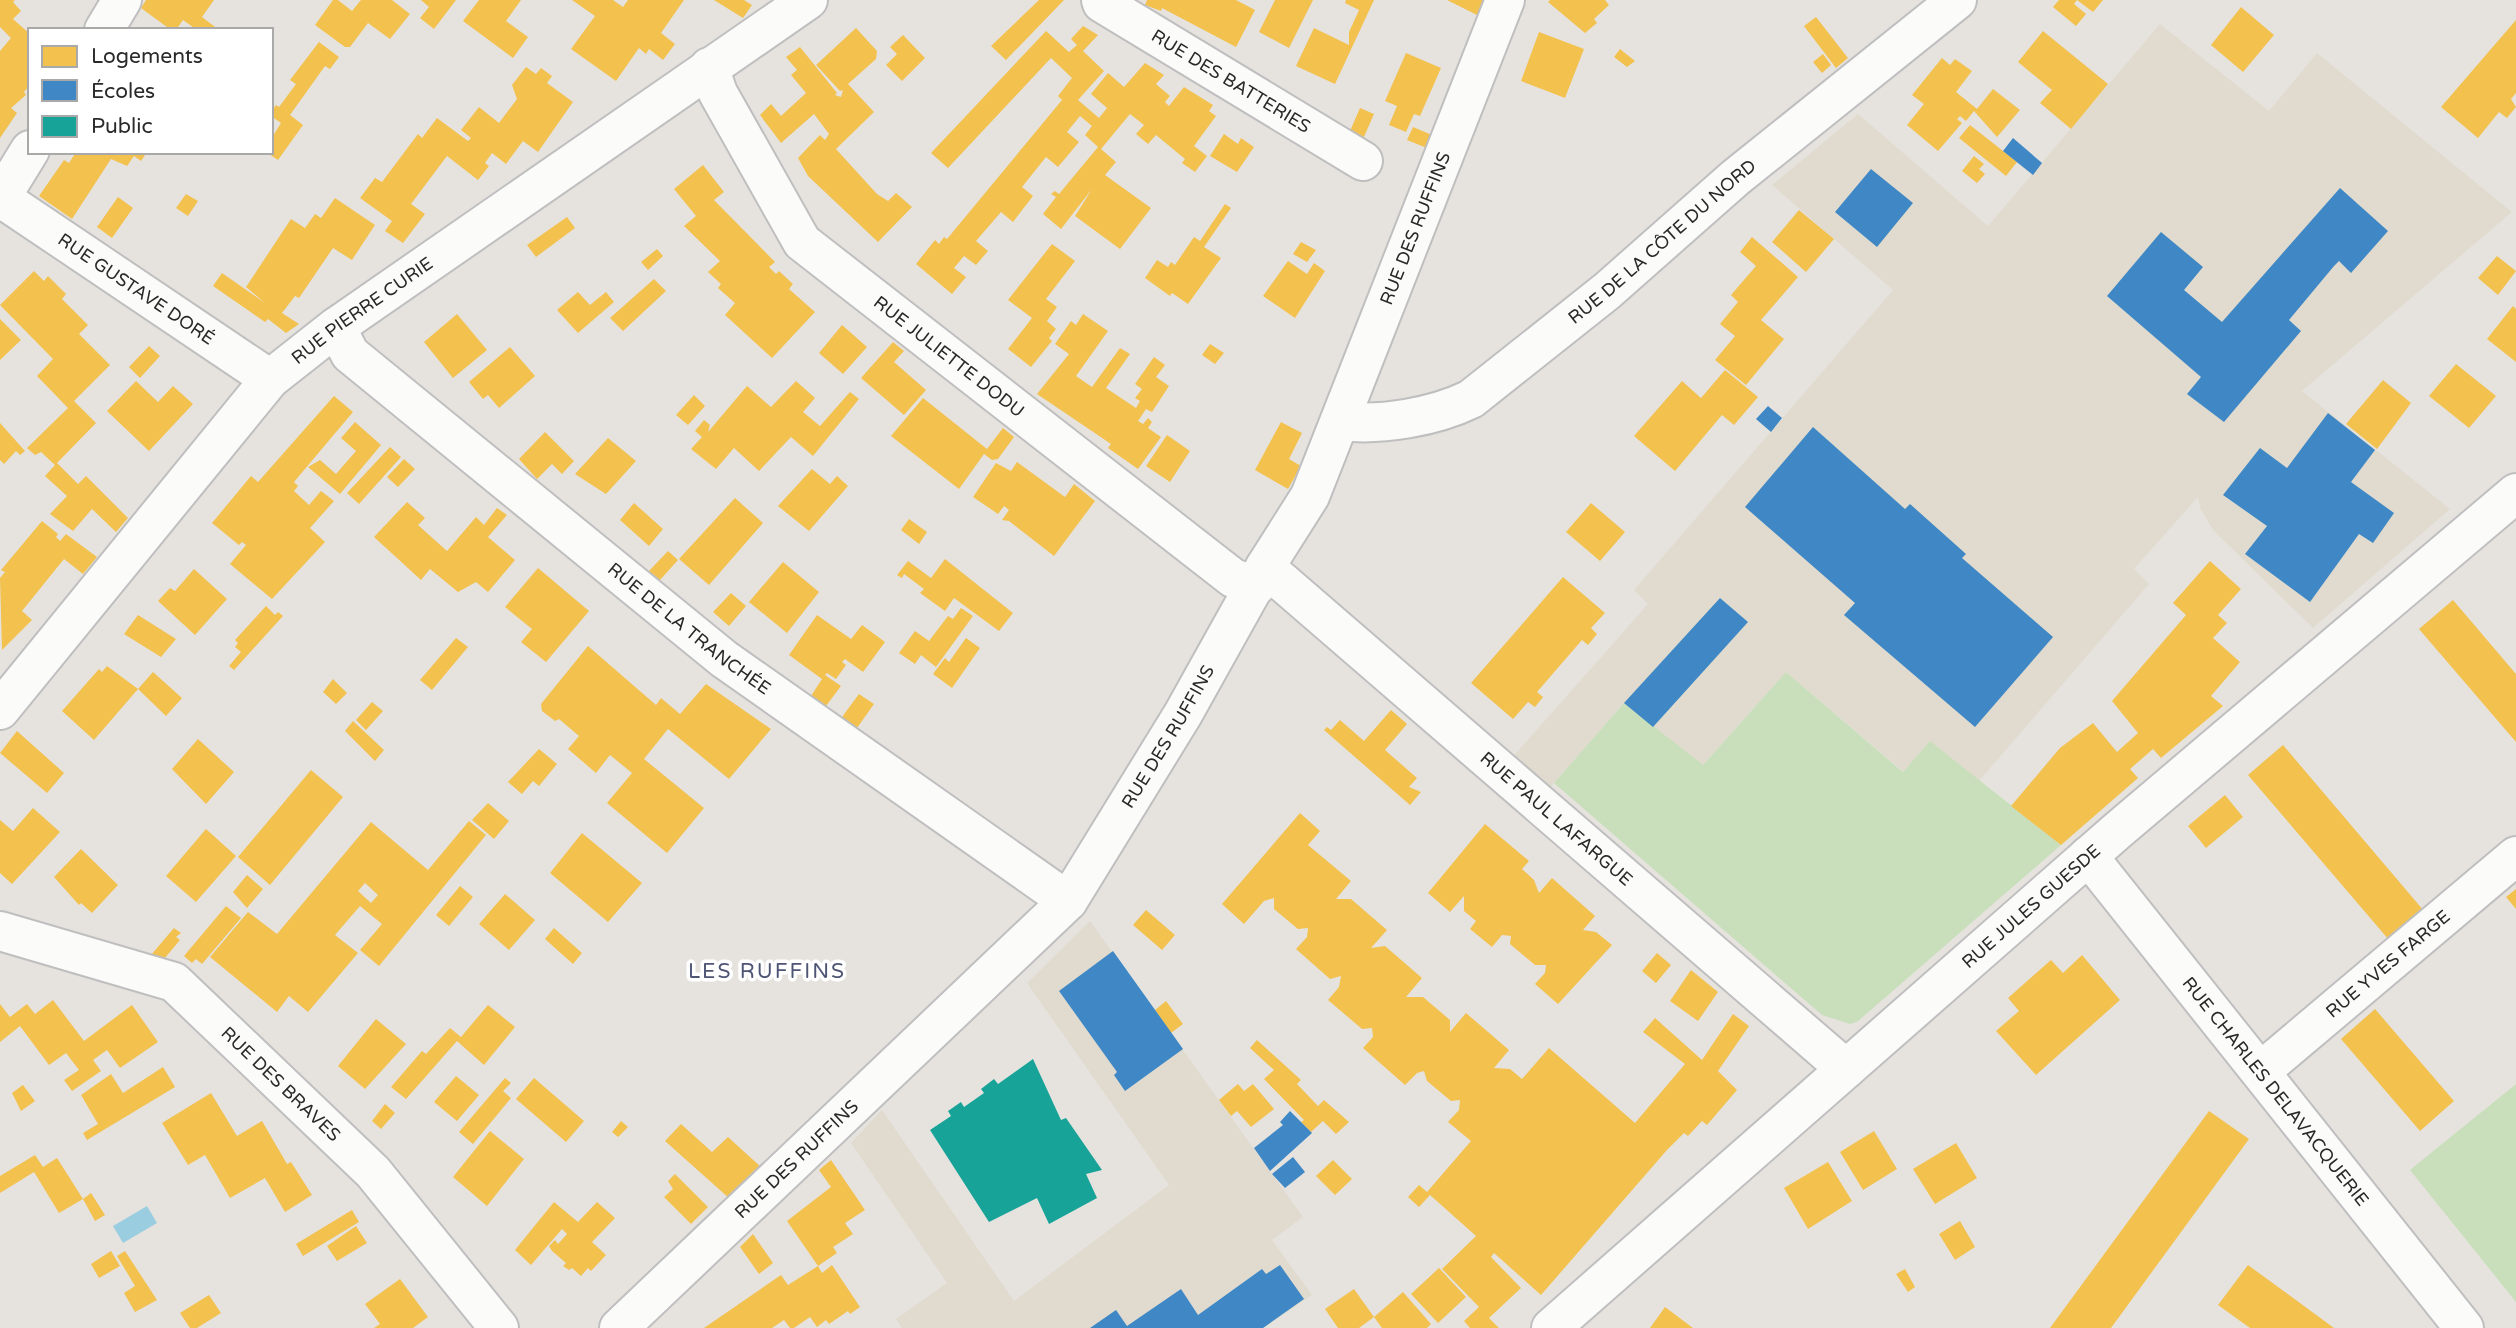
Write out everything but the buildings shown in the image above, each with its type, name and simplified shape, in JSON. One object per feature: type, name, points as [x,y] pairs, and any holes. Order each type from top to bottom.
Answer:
[{"type":"street","points":[[105,28],[122,0]]},
{"type":"street","name":"RUE PIERRE CURIE","points":[[0,710],[270,379],[336,327],[808,0]]},
{"type":"street","name":"RUE DES BATTERIES","points":[[1101,0],[1101,3],[1363,160]]},
{"type":"street","name":"RUE DES RUFFINS","points":[[619,1328],[1068,901],[1184,714],[1261,576],[1310,496],[1505,0]]},
{"type":"street","name":"RUE DE LA CÔTE DU NORD","points":[[1340,421],[1362,424],[1450,409],[1471,399],[1607,291],[1735,178],[1956,0]]},
{"type":"street","name":"RUE JULIETTE DODU","points":[[709,67],[718,93],[802,242],[1233,578],[1261,576]]},
{"type":"street","points":[[1,198],[28,153]]},
{"type":"street","name":"RUE GUSTAVE DORÉ","points":[[1,198],[270,379]]},
{"type":"street","name":"RUE DE LA TRANCHÉE","points":[[336,327],[350,354],[724,659],[1068,901]]},
{"type":"street","name":"RUE JULES GUESDE","points":[[1551,1328],[2088,856],[2516,493]]},
{"type":"street","name":"RUE PAUL LAFARGUE","points":[[1261,576],[1846,1069]]},
{"type":"street","name":"RUE CHARLES DELAVACQUERIE","points":[[2088,856],[2464,1328]]},
{"type":"street","name":"RUE YVES FARGE","points":[[2261,1071],[2516,856]]},
{"type":"street","name":"RUE DES BRAVES","points":[[0,931],[174,982],[373,1172],[499,1328]]},
{"type":"shaded area","points":[[2160,24],[2269,111],[2317,53],[2512,212],[2302,391],[2450,509],[2313,628],[2213,530],[2200,508],[2198,497],[2134,569],[2149,584],[1979,781],[1930,742],[1904,772],[1786,672],[1701,767],[1624,703],[1547,791],[1510,760],[1648,604],[1634,590],[1893,290],[1772,185],[1858,114],[1988,226]]},
{"type":"shaded area","points":[[1090,921],[1303,1217],[1272,1240],[1312,1295],[1263,1328],[902,1328],[896,1319],[947,1283],[851,1143],[882,1110],[1014,1301],[1169,1185],[1027,983]]},
{"type":"green space","points":[[1786,672],[1903,772],[1930,741],[2061,845],[1857,1022],[1850,1024],[1822,1015],[1554,783],[1624,703],[1703,765]]},
{"type":"green space","points":[[2516,1084],[2516,1302],[2410,1170]]},
{"type":"water","points":[[147,1206],[157,1223],[123,1243],[113,1226]]},
{"type":"district","name":"LES RUFFINS","points":[[767,971]]}]
